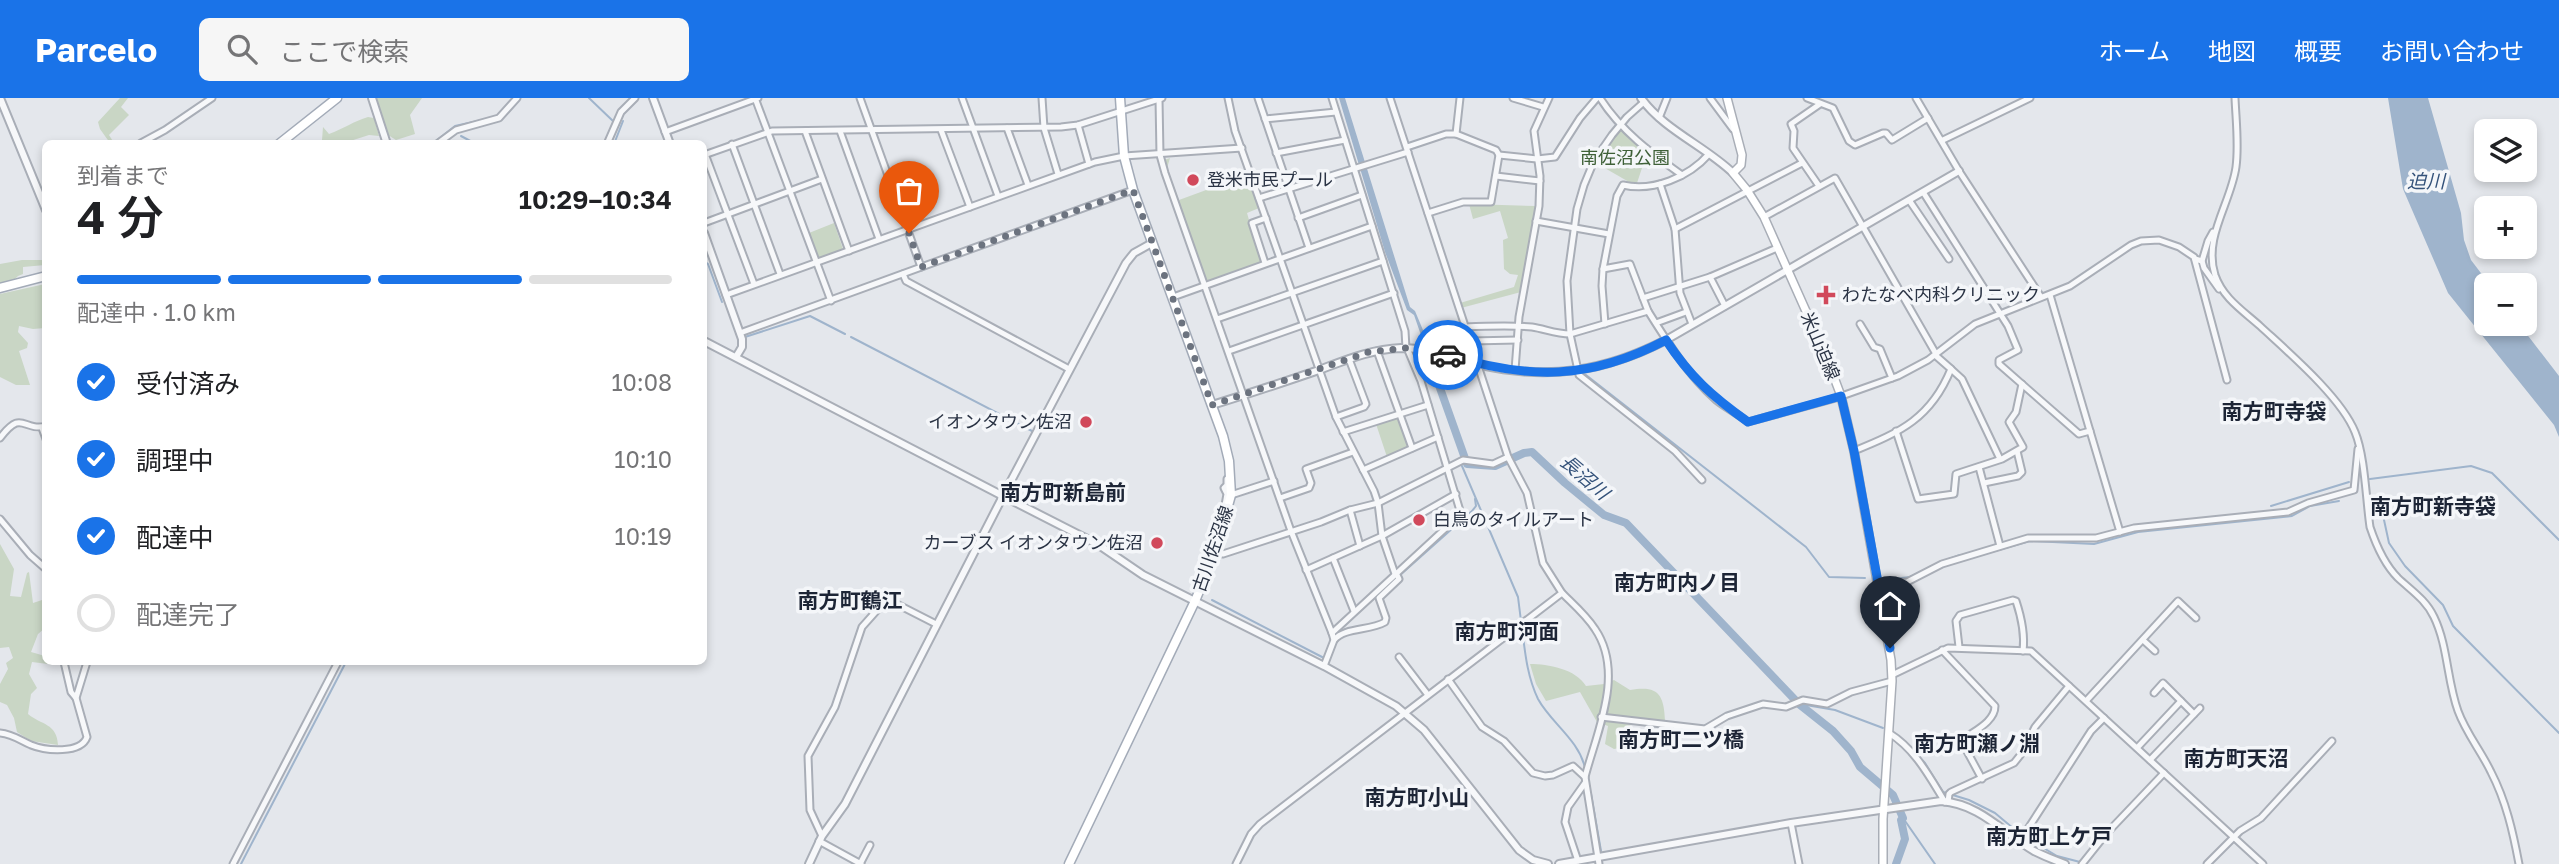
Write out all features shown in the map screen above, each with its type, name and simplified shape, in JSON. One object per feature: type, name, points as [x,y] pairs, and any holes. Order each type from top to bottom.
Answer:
[{"type":"main road","points":[[284,140],[337,98]]},
{"type":"main road","name":"古川佐沼線","points":[[1069,864],[1195,600],[1215,554],[1231,495],[1227,449],[1133,190],[1124,156],[1120,98]]},
{"type":"main road","points":[[1727,98],[1742,160],[1733,173]]},
{"type":"main road","name":"米山迫線","points":[[1733,173],[1748,190],[1764,217],[1826,356],[1841,396],[1854,451],[1890,648],[1892,678],[1883,864]]},
{"type":"main road","points":[[0,288],[42,277]]},
{"type":"street","points":[[0,98],[42,200]]},
{"type":"street","points":[[147,140],[212,98]]},
{"type":"street","points":[[372,98],[386,140]]},
{"type":"street","points":[[442,140],[456,130],[499,118],[517,98]]},
{"type":"street","points":[[609,140],[627,98]]},
{"type":"street","points":[[621,112],[635,98]]},
{"type":"street","points":[[653,98],[669,140]]},
{"type":"street","points":[[666,131],[757,98],[831,301]]},
{"type":"street","points":[[860,98],[921,267]]},
{"type":"street","points":[[961,98],[998,196]]},
{"type":"street","points":[[1042,98],[1044,128],[1058,174]]},
{"type":"street","points":[[1228,98],[1242,148],[1318,370],[1336,417],[1378,503],[1382,536],[1397,575]]},
{"type":"street","points":[[1258,98],[1309,248]]},
{"type":"street","points":[[1324,666],[1333,637],[1354,611],[1461,516],[1408,348],[1356,168],[1332,98]]},
{"type":"street","points":[[1390,98],[1508,459],[1527,494],[1543,563],[1562,593],[1592,624],[1606,652],[1610,674],[1601,717],[1585,780],[1567,807],[1564,822],[1578,861]]},
{"type":"street","points":[[1456,134],[1460,98]]},
{"type":"street","points":[[1513,98],[1543,107]]},
{"type":"street","points":[[1515,370],[1518,326],[1540,181],[1534,131],[1549,98]]},
{"type":"street","points":[[1499,155],[1555,158],[1575,125],[1598,98],[1646,149],[1682,175]]},
{"type":"street","points":[[1659,118],[1667,98]]},
{"type":"street","points":[[1710,98],[1736,132]]},
{"type":"street","points":[[1807,98],[1824,102],[1833,108],[1849,141],[1855,145],[1883,133],[1892,140],[1928,118]]},
{"type":"street","points":[[1916,98],[1959,171],[2041,297]]},
{"type":"street","points":[[1943,140],[2030,98]]},
{"type":"street","points":[[2228,299],[2218,282],[2213,265],[2213,240],[2229,198],[2237,164],[2235,98]]},
{"type":"street","points":[[707,154],[768,131],[973,130],[1078,125],[1161,99],[1160,155],[1291,531],[1333,637]]},
{"type":"street","points":[[1702,480],[1675,451],[1579,375],[1570,334],[1567,281],[1574,228],[1587,176],[1599,153],[1642,100],[1659,118],[1733,173]]},
{"type":"street","points":[[1819,186],[1793,148],[1794,131],[1791,124],[1824,102]]},
{"type":"street","points":[[1265,119],[1336,112]]},
{"type":"street","points":[[1078,125],[1089,164]]},
{"type":"street","points":[[1007,128],[1028,185]]},
{"type":"street","points":[[941,130],[970,207]]},
{"type":"street","points":[[805,131],[849,251]]},
{"type":"street","points":[[840,131],[879,239]]},
{"type":"street","points":[[1259,198],[1371,165],[1456,134],[1498,151],[1491,202],[1463,202],[1428,213]]},
{"type":"street","points":[[1276,153],[1345,141]]},
{"type":"street","points":[[732,144],[780,274]]},
{"type":"street","points":[[726,295],[1089,164],[1124,156],[1242,148]]},
{"type":"street","points":[[1605,324],[1602,286],[1613,209],[1621,187],[1623,185],[1639,188],[1660,184],[1682,175],[1709,154]]},
{"type":"street","points":[[707,162],[754,284]]},
{"type":"street","points":[[1675,229],[1802,163]]},
{"type":"street","points":[[1212,405],[1377,351],[1408,348],[1477,364],[1545,373],[1600,367],[1623,360],[1666,340],[1959,171]]},
{"type":"street","points":[[1496,176],[1540,181]]},
{"type":"street","points":[[1764,217],[1833,178],[1837,179],[1936,354],[1962,379],[2000,459]]},
{"type":"street","points":[[707,222],[822,179]]},
{"type":"street","points":[[1660,184],[1675,229],[1680,286],[1686,312],[1692,324]]},
{"type":"street","points":[[740,333],[1133,190]]},
{"type":"street","points":[[1923,192],[2001,312],[2018,350],[1999,360],[1999,364],[2079,434],[2090,431]]},
{"type":"street","points":[[1298,218],[1362,195]]},
{"type":"street","points":[[1909,200],[1949,258]]},
{"type":"street","points":[[1265,263],[1252,223],[1266,218]]},
{"type":"street","points":[[1536,221],[1609,234]]},
{"type":"street","points":[[1173,297],[1372,226]]},
{"type":"street","points":[[2217,226],[2208,241],[2202,261],[2212,281],[2228,299],[2291,355],[2337,404],[2353,427],[2359,446],[2374,539],[2392,570],[2424,600],[2434,617],[2455,703],[2467,731],[2500,790],[2512,826],[2519,864]]},
{"type":"street","points":[[1604,269],[1630,264],[1648,311],[1683,364],[1718,401],[1748,422],[1841,396],[1892,378],[1936,354],[1965,330],[2001,312],[2050,295],[2080,280],[2131,245],[2141,241],[2159,240],[2188,251],[2195,259],[2227,380]]},
{"type":"street","points":[[707,241],[740,333],[742,347],[736,357]]},
{"type":"street","points":[[809,864],[821,839],[845,804],[936,624],[1126,263],[1138,249],[1152,243]]},
{"type":"street","points":[[1643,298],[1710,278],[1777,248]]},
{"type":"street","points":[[2195,259],[2202,261]]},
{"type":"street","points":[[1217,319],[1384,261]]},
{"type":"street","points":[[902,274],[906,281],[1069,369]]},
{"type":"street","points":[[1710,278],[1725,306]]},
{"type":"street","points":[[1229,351],[1394,293]]},
{"type":"street","points":[[2050,295],[2120,532]]},
{"type":"street","points":[[1465,327],[1518,326],[1570,334],[1648,311]]},
{"type":"street","points":[[1656,323],[1686,312]]},
{"type":"street","points":[[1860,324],[1874,347],[1880,349],[1892,378]]},
{"type":"street","points":[[1470,341],[1518,340]]},
{"type":"street","points":[[707,342],[1099,545],[1143,575],[1324,666],[1405,712],[1423,730],[1519,850],[1533,860],[1548,864]]},
{"type":"street","points":[[1377,351],[1412,449]]},
{"type":"street","points":[[1336,417],[1366,404],[1349,359]]},
{"type":"street","points":[[1854,451],[1917,420],[1944,386],[1951,369]]},
{"type":"street","points":[[1896,431],[1918,499],[1954,494],[1956,474],[2000,459],[2023,447],[2009,422],[2016,412],[2022,384]]},
{"type":"street","points":[[1343,432],[1428,405]]},
{"type":"street","points":[[0,438],[10,425],[18,422],[42,427]]},
{"type":"street","points":[[1363,470],[1438,437]]},
{"type":"street","points":[[1878,583],[1907,582],[1942,565],[2028,538],[2086,539],[2134,528],[2288,512],[2308,503],[2351,492],[2356,487],[2359,446]]},
{"type":"street","points":[[1222,533],[1227,494],[1224,488],[1227,483],[1227,449]]},
{"type":"street","points":[[1983,483],[2018,476],[2022,472],[2017,451]]},
{"type":"street","points":[[1280,498],[1309,488],[1311,483],[1306,469],[1353,452]]},
{"type":"street","points":[[1215,554],[1223,554],[1350,510],[1378,503],[1465,460],[1493,464],[1508,459]]},
{"type":"street","points":[[1979,467],[2000,546]]},
{"type":"street","points":[[1231,495],[1274,481]]},
{"type":"street","points":[[1306,570],[1382,536],[1456,494]]},
{"type":"street","points":[[1350,510],[1360,546]]},
{"type":"street","points":[[0,519],[42,566]]},
{"type":"street","points":[[1333,558],[1354,611]]},
{"type":"street","points":[[1333,637],[1376,627],[1385,622],[1380,598],[1397,575]]},
{"type":"street","points":[[1236,864],[1251,834],[1260,824],[1562,593]]},
{"type":"street","points":[[870,845],[860,864],[821,839],[810,810],[808,756],[838,700],[862,627],[887,599],[936,624]]},
{"type":"street","points":[[1959,647],[1956,621],[1960,615],[2012,600],[2016,601],[2018,608],[2023,651]]},
{"type":"street","points":[[2085,701],[2178,601],[2196,618]]},
{"type":"street","points":[[2143,640],[2155,651]]},
{"type":"street","points":[[1601,717],[1704,729],[1727,716],[1763,704],[1786,707],[1798,701],[1827,704],[1851,692],[1892,678],[1942,650],[1959,647],[2031,651],[2263,864]]},
{"type":"street","points":[[1942,650],[1990,699],[1996,709],[1992,717],[1962,742],[1982,779]]},
{"type":"street","points":[[1399,657],[1428,695]]},
{"type":"street","points":[[0,733],[39,747],[79,747],[86,741],[88,737],[76,698],[71,692],[65,665]]},
{"type":"street","points":[[76,698],[86,665]]},
{"type":"street","points":[[233,864],[336,665]]},
{"type":"street","points":[[1448,679],[1482,727],[1504,741],[1534,773],[1553,775],[1573,766],[1585,780],[1599,861]]},
{"type":"street","points":[[2154,692],[2162,683],[2194,714]]},
{"type":"street","points":[[1559,864],[1599,861],[1791,823],[1947,798],[2014,763],[2035,727],[2069,686]]},
{"type":"street","points":[[2137,748],[2182,701]]},
{"type":"street","points":[[2150,760],[2200,708]]},
{"type":"street","points":[[2022,838],[2091,731],[2104,718]]},
{"type":"street","points":[[1889,733],[1919,759],[1947,798],[1976,810],[2022,838],[2033,850],[2065,864]]},
{"type":"street","points":[[2207,864],[2234,837],[2261,818],[2332,741]]},
{"type":"street","points":[[2082,863],[2164,773]]},
{"type":"street","points":[[1791,823],[1798,864]]},
{"type":"green space","points":[[120,98],[128,98],[121,107],[129,115],[109,135],[112,140],[108,140],[98,122]]},
{"type":"green space","points":[[376,98],[422,98],[410,115],[415,134],[396,140],[385,133]]},
{"type":"green space","points":[[374,118],[379,136],[369,135],[353,140],[322,140],[323,127],[329,134],[358,121]]},
{"type":"green space","name":"南佐沼公園","points":[[1620,129],[1647,153],[1636,186],[1596,163]]},
{"type":"green space","points":[[1170,158],[1167,168],[1179,200],[1249,178],[1259,208],[1247,213],[1261,262],[1206,281],[1167,172],[1164,160]]},
{"type":"green space","points":[[1469,204],[1536,206],[1521,292],[1461,308],[1460,303],[1514,287],[1518,275],[1510,274],[1504,269],[1503,240],[1508,238],[1500,211],[1473,219]]},
{"type":"green space","points":[[834,223],[843,249],[820,258],[809,233]]},
{"type":"green space","points":[[42,260],[42,265],[23,267],[23,274],[0,284],[0,264]]},
{"type":"green space","points":[[42,285],[42,328],[19,326],[18,332],[28,343],[27,348],[19,351],[30,385],[16,385],[0,377],[0,294]]},
{"type":"green space","points":[[1399,416],[1410,448],[1387,457],[1376,424]]},
{"type":"green space","points":[[0,544],[14,569],[10,596],[21,597],[29,572],[33,603],[42,600],[42,631],[31,652],[42,655],[42,663],[32,662],[29,674],[37,688],[31,694],[28,714],[55,732],[58,745],[31,741],[17,732],[7,705],[0,702],[0,684],[8,669],[6,663],[13,658],[9,647],[0,648]]},
{"type":"green space","points":[[1530,664],[1553,666],[1569,672],[1576,675],[1586,686],[1614,680],[1630,690],[1653,690],[1661,698],[1665,721],[1641,719],[1623,730],[1626,747],[1614,749],[1605,744],[1608,726],[1597,722],[1580,692],[1546,701],[1536,684]]},
{"type":"water","points":[[1339,98],[1345,98],[1410,307],[1415,311],[1428,342],[1425,346],[1431,369],[1424,372],[1417,342],[1423,341],[1414,315],[1407,310],[1385,252]]},
{"type":"water","name":"迫川","points":[[2388,98],[2428,98],[2461,213],[2464,240],[2471,260],[2481,273],[2474,273],[2474,325],[2448,293],[2403,189]]},
{"type":"water","name":"迫川","points":[[2483,336],[2528,336],[2559,376],[2559,437],[2554,425]]},
{"type":"waterway","points":[[589,98],[614,122]]},
{"type":"waterway","points":[[437,140],[455,126],[482,120]]},
{"type":"waterway","points":[[616,140],[623,121]]},
{"type":"waterway","points":[[461,136],[468,140]]},
{"type":"waterway","points":[[707,263],[722,302]]},
{"type":"waterway","points":[[745,337],[810,316],[845,334]]},
{"type":"waterway","points":[[851,337],[1032,431]]},
{"type":"waterway","name":"長沼川","points":[[1424,361],[1427,372],[1435,374],[1467,464],[1495,466],[1532,452],[1604,515],[1626,523],[1799,704],[1833,731],[1851,751],[1860,767],[1893,795],[1903,818],[1901,820],[1905,839],[1896,864]]},
{"type":"waterway","points":[[1581,374],[1586,375],[1806,547],[1829,577],[1865,578]]},
{"type":"waterway","points":[[1462,466],[1518,597],[1521,621]]},
{"type":"waterway","points":[[2370,479],[2471,466],[2492,473],[2559,540]]},
{"type":"waterway","points":[[2271,506],[2349,482]]},
{"type":"waterway","points":[[1399,576],[1472,511],[1476,506],[1475,499]]},
{"type":"waterway","points":[[1963,560],[2030,541],[2094,544],[2138,532],[2292,516],[2310,506],[2339,501]]},
{"type":"waterway","points":[[2373,501],[2381,506],[2389,543],[2405,566],[2443,605],[2453,626],[2559,733]]},
{"type":"waterway","points":[[1946,560],[1960,555]]},
{"type":"waterway","points":[[1893,579],[1910,577],[1934,565]]},
{"type":"waterway","points":[[1363,608],[1390,584]]},
{"type":"waterway","points":[[1212,600],[1324,658],[1329,646]]},
{"type":"waterway","points":[[1522,628],[1529,673],[1538,699],[1571,740],[1585,768]]},
{"type":"waterway","points":[[241,864],[344,665]]},
{"type":"waterway","points":[[1800,704],[1835,710],[1883,728]]},
{"type":"waterway","points":[[1903,740],[1925,763],[1943,792],[1969,800],[1995,813],[2020,834]]},
{"type":"waterway","points":[[1591,794],[1601,851]]},
{"type":"waterway","points":[[1903,818],[1935,864]]},
{"type":"waterway","points":[[2025,837],[2057,856],[2080,862]]},
{"type":"way so far","points":[[909,233],[921,267],[1133,190],[1212,405],[1369,352],[1406,348],[1448,355]]},
{"type":"place","name":"登米市民プール","points":[[1193,180]]},
{"type":"place","name":"わたなべ内科クリニック","points":[[1826,295]]},
{"type":"place","name":"イオンタウン佐沼","points":[[1086,422]]},
{"type":"place","name":"白鳥のタイルアート","points":[[1419,520]]},
{"type":"place","name":"カーブス イオンタウン佐沼","points":[[1157,543]]},
{"type":"district","name":"南方町寺袋","points":[[2274,412]]},
{"type":"district","name":"南方町新島前","points":[[1063,493]]},
{"type":"district","name":"南方町新寺袋","points":[[2433,507]]},
{"type":"district","name":"南方町内ノ目","points":[[1677,583]]},
{"type":"district","name":"南方町鶴江","points":[[850,601]]},
{"type":"district","name":"南方町河面","points":[[1507,632]]},
{"type":"district","name":"南方町二ツ橋","points":[[1681,740]]},
{"type":"district","name":"南方町瀬ノ淵","points":[[1977,744]]},
{"type":"district","name":"南方町天沼","points":[[2236,759]]},
{"type":"district","name":"南方町小山","points":[[1417,798]]},
{"type":"district","name":"南方町上ケ戸","points":[[2049,837]]},
{"type":"route","points":[[1448,355],[1495,368],[1545,373],[1600,367],[1631,357],[1666,340],[1701,385],[1748,422],[1841,396],[1854,451],[1890,648]]}]
